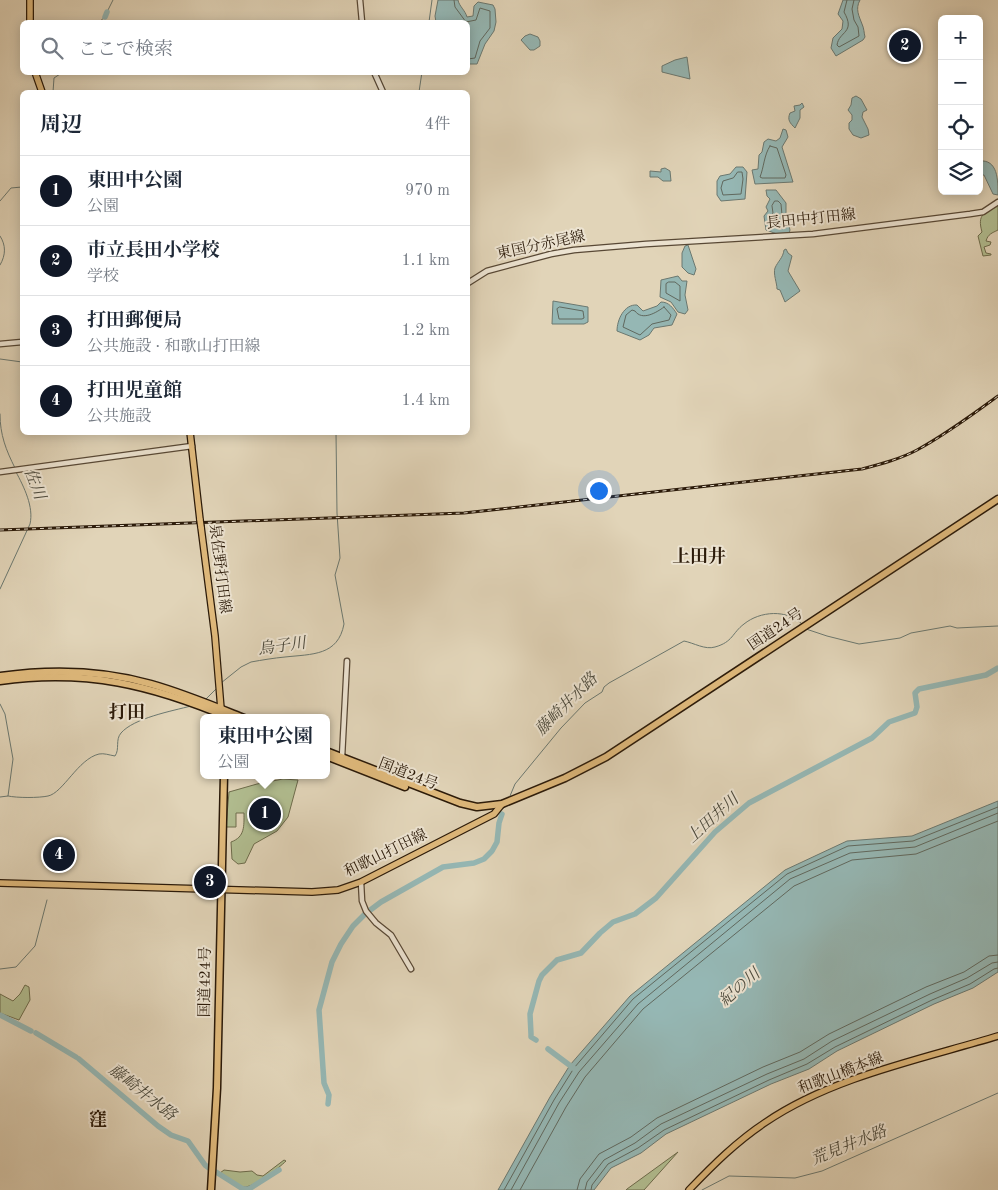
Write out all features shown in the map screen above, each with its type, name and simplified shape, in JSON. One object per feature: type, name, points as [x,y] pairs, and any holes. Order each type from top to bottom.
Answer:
[{"type":"highway","name":"国道24号","points":[[330,758],[461,808],[474,811],[501,806],[565,778],[604,758],[998,499]]},
{"type":"highway","points":[[0,676],[54,672],[92,673],[150,683],[203,704],[222,714]]},
{"type":"highway","points":[[0,681],[55,676],[93,678],[145,687],[195,701]]},
{"type":"highway","name":"国道24号","points":[[330,752],[460,804],[477,807],[501,806]]},
{"type":"highway","name":"国道424号","points":[[211,1190],[216,1088],[224,779]]},
{"type":"main road","points":[[30,0],[30,20]]},
{"type":"main road","points":[[36,75],[41,90]]},
{"type":"main road","name":"泉佐野打田線","points":[[190,435],[215,636],[222,714]]},
{"type":"main road","name":"和歌山打田線","points":[[0,883],[325,892],[361,882],[494,814],[501,806]]},
{"type":"main road","name":"和歌山橋本線","points":[[689,1190],[718,1159],[747,1135],[770,1118],[818,1092],[852,1079],[998,1036]]},
{"type":"street","points":[[360,0],[362,20]]},
{"type":"street","points":[[375,75],[382,90]]},
{"type":"street","name":"長田中打田線","points":[[623,246],[842,231],[983,212],[998,202]]},
{"type":"street","name":"東国分赤尾線","points":[[470,282],[487,270],[551,254],[591,248],[623,246]]},
{"type":"street","points":[[1,344],[20,342]]},
{"type":"street","points":[[0,472],[192,446]]},
{"type":"street","points":[[342,757],[347,661]]},
{"type":"street","points":[[361,882],[362,901],[366,911],[376,923],[391,935],[410,969]]},
{"type":"green space","points":[[998,206],[998,230],[989,235],[986,241],[991,242],[990,245],[984,247],[986,253],[991,255],[983,256],[978,236],[982,232],[980,221],[985,213]]},
{"type":"green space","points":[[283,779],[298,780],[288,817],[277,831],[254,844],[245,863],[238,864],[232,859],[231,842],[236,840],[241,834],[244,827],[244,813],[236,813],[236,827],[226,827],[229,792]]},
{"type":"green space","points":[[25,985],[29,987],[30,1000],[19,1020],[0,1013],[0,994],[13,1001]]},
{"type":"green space","points":[[678,1152],[644,1190],[626,1190],[627,1189]]},
{"type":"green space","points":[[284,1160],[286,1161],[271,1173],[258,1182],[246,1187],[238,1186],[220,1173],[224,1170],[252,1171],[257,1175],[263,1176]]},
{"type":"water","points":[[438,0],[458,0],[467,17],[473,16],[474,6],[478,2],[493,5],[496,22],[494,31],[485,44],[477,64],[470,64],[470,20],[436,20]]},
{"type":"water","points":[[843,0],[860,0],[858,12],[865,37],[836,56],[831,48],[833,38],[842,29],[843,21],[838,14]]},
{"type":"water","points":[[530,34],[538,37],[540,41],[540,46],[534,50],[530,50],[521,40]]},
{"type":"water","points":[[687,57],[690,79],[662,72],[662,66]]},
{"type":"water","points":[[856,96],[861,99],[867,110],[863,112],[862,117],[869,135],[861,138],[853,135],[849,129],[852,115],[848,110],[852,98]]},
{"type":"water","points":[[802,103],[804,107],[800,110],[800,118],[795,128],[790,121],[789,115],[795,111],[794,106]]},
{"type":"water","points":[[783,129],[786,130],[788,137],[782,147],[793,182],[755,184],[752,170],[758,169],[759,155],[762,152],[764,142],[768,139],[776,141],[780,138]]},
{"type":"water","points":[[983,161],[985,161],[990,163],[996,172],[998,195],[993,194],[984,175]]},
{"type":"water","points":[[736,167],[743,167],[747,172],[745,199],[721,201],[717,195],[717,181],[720,176],[730,174]]},
{"type":"water","points":[[665,168],[670,171],[671,181],[650,177],[650,171],[661,172],[661,169]]},
{"type":"water","points":[[766,190],[776,190],[786,203],[789,234],[777,234],[766,230],[764,216],[768,211],[766,207],[770,199],[767,196]]},
{"type":"water","points":[[688,245],[696,269],[694,275],[688,273],[682,267],[682,253],[685,246]]},
{"type":"water","points":[[786,249],[792,256],[788,271],[800,291],[785,302],[780,290],[777,289],[775,270]]},
{"type":"water","points":[[678,276],[682,281],[687,281],[685,295],[688,310],[685,314],[678,312],[671,302],[660,297],[661,280]]},
{"type":"water","points":[[553,301],[588,307],[588,322],[584,324],[552,324]]},
{"type":"water","points":[[661,302],[669,304],[677,314],[672,325],[654,328],[649,335],[640,340],[617,331],[618,322],[628,307],[637,305],[643,311],[657,306]]},
{"type":"water","name":"紀の川","points":[[998,801],[998,972],[973,988],[934,1004],[837,1051],[809,1069],[771,1084],[666,1134],[641,1153],[611,1168],[594,1190],[498,1190],[570,1065],[630,996],[785,870],[847,841],[912,836]]},
{"type":"waterway","name":"佐川","points":[[107,12],[113,0]]},
{"type":"waterway","name":"烏子川","points":[[429,20],[432,0]]},
{"type":"waterway","name":"佐川","points":[[105,17],[107,12]]},
{"type":"waterway","name":"佐川","points":[[101,20],[105,17]]},
{"type":"waterway","name":"佐川","points":[[53,90],[54,78],[58,75]]},
{"type":"waterway","name":"烏子川","points":[[419,90],[422,75]]},
{"type":"waterway","name":"佐川","points":[[0,201],[11,188],[20,187]]},
{"type":"waterway","name":"佐川","points":[[0,236],[4,250],[0,265]]},
{"type":"waterway","points":[[0,359],[20,362]]},
{"type":"waterway","name":"佐川","points":[[0,414],[4,442],[15,468]]},
{"type":"waterway","name":"烏子川","points":[[221,683],[241,667],[251,662],[314,654],[330,648],[341,634],[344,624],[335,575],[340,558],[337,513],[336,435]]},
{"type":"waterway","name":"佐川","points":[[0,589],[31,518],[31,511],[25,491],[16,472]]},
{"type":"waterway","name":"藤崎井水路","points":[[510,796],[515,784],[561,728],[585,703],[602,692],[609,683],[684,641],[707,648],[721,645],[729,640],[740,627],[758,616],[781,614],[796,619],[802,624]]},
{"type":"waterway","name":"藤崎井水路","points":[[806,629],[859,644],[900,638],[911,633],[950,626],[957,628],[998,626]]},
{"type":"waterway","name":"上田井川","points":[[536,1040],[531,1037],[530,1014],[542,975],[557,960],[581,953],[613,922],[635,914],[656,898],[715,832],[749,803],[872,738],[889,722],[915,713],[917,707],[915,693],[919,689],[986,675],[998,668]]},
{"type":"waterway","name":"烏子川","points":[[206,699],[217,688]]},
{"type":"waterway","name":"佐川","points":[[0,704],[5,714],[13,759],[8,796],[0,797]]},
{"type":"waterway","name":"烏子川","points":[[8,796],[39,797],[54,794],[91,757],[99,754],[115,756],[119,736],[127,728],[144,719],[191,706]]},
{"type":"waterway","name":"藤崎井水路","points":[[328,1104],[329,1095],[324,1083],[319,1010],[332,962],[341,944],[353,926],[381,902],[443,867],[474,863],[484,859],[497,842],[502,814]]},
{"type":"waterway","points":[[0,969],[16,967],[35,946],[47,900]]},
{"type":"waterway","name":"藤崎井水路","points":[[0,1015],[31,1031]]},
{"type":"waterway","name":"藤崎井水路","points":[[36,1033],[76,1057]]},
{"type":"waterway","name":"上田井川","points":[[548,1049],[576,1070]]},
{"type":"waterway","name":"藤崎井水路","points":[[79,1059],[158,1126],[171,1135],[188,1141],[209,1168]]},
{"type":"waterway","name":"荒見井水路","points":[[702,1190],[729,1176],[795,1178],[822,1171],[998,1093]]},
{"type":"waterway","name":"藤崎井水路","points":[[216,1172],[243,1189],[249,1189],[279,1170]]},
{"type":"railway","points":[[0,530],[464,513],[862,469],[897,459],[917,450],[998,396]]},
{"type":"place","name":"市立長田小学校","points":[[905,46]]},
{"type":"place","name":"東田中公園","points":[[265,814]]},
{"type":"place","name":"打田児童館","points":[[59,855]]},
{"type":"place","name":"打田郵便局","points":[[210,882]]},
{"type":"district","name":"上田井","points":[[699,557]]},
{"type":"district","name":"打田","points":[[127,713]]},
{"type":"district","name":"窪","points":[[98,1120]]}]
